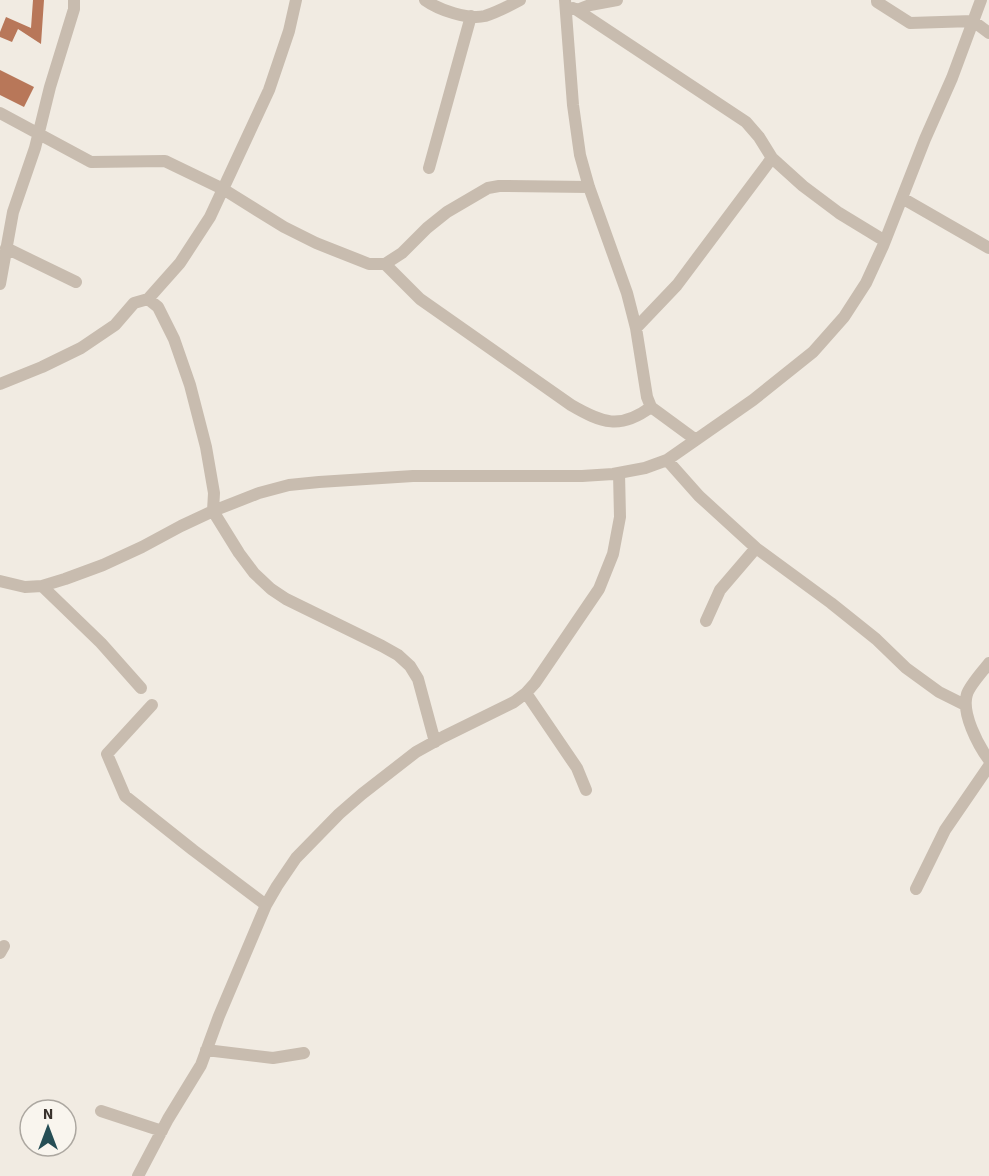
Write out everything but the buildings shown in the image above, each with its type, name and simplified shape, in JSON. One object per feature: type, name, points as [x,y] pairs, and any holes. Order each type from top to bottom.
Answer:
[{"type":"street","points":[[0,284],[14,212],[39,135],[50,87],[74,9],[74,0]]},
{"type":"street","points":[[0,384],[42,368],[81,348],[115,325],[134,303],[148,299],[180,263],[210,218],[269,90],[289,31],[296,0]]},
{"type":"street","points":[[431,2],[456,14],[483,16],[520,0]]},
{"type":"street","points":[[570,5],[590,5],[617,0]]},
{"type":"street","points":[[877,0],[910,23],[973,21],[989,33]]},
{"type":"street","points":[[0,581],[25,587],[42,586],[65,579],[142,548],[213,511],[259,493],[289,485],[413,476],[582,476],[619,473],[645,468],[667,460],[753,400],[813,352],[844,317],[866,283],[885,241],[952,78],[981,0]]},
{"type":"street","points":[[570,5],[746,122],[772,158],[814,195],[885,241]]},
{"type":"street","points":[[570,5],[569,62],[580,155],[627,293],[651,407],[696,440]]},
{"type":"street","points":[[429,168],[471,16]]},
{"type":"street","points":[[0,113],[91,162],[165,161],[223,189],[261,214],[316,243],[369,264],[384,264],[402,254],[427,228],[447,212],[488,188],[499,186],[589,187]]},
{"type":"street","points":[[636,328],[677,285],[772,158]]},
{"type":"street","points":[[902,198],[989,248]]},
{"type":"street","points":[[6,248],[76,282]]},
{"type":"street","points":[[384,264],[420,299],[571,405],[591,416],[618,423],[638,417],[651,407]]},
{"type":"street","points":[[148,299],[158,306],[174,339],[190,385],[206,447],[214,492],[213,511],[239,553],[254,573],[271,589],[296,604],[382,646],[398,655],[410,666],[418,679],[435,742]]},
{"type":"street","points":[[667,460],[699,496],[756,548],[876,639],[906,668],[939,692],[965,705]]},
{"type":"street","points":[[138,1176],[201,1065],[266,905],[297,858],[339,814],[416,752],[514,702],[535,683],[599,589],[613,554],[620,517],[619,473]]},
{"type":"street","points":[[706,621],[720,590],[756,548]]},
{"type":"street","points":[[42,586],[101,643],[141,688]]},
{"type":"street","points":[[989,663],[967,692],[965,705],[968,718],[989,760]]},
{"type":"street","points":[[526,693],[577,768],[586,790]]},
{"type":"street","points":[[152,705],[107,754],[125,796],[266,905]]},
{"type":"street","points":[[916,889],[945,830],[989,766]]},
{"type":"street","points":[[206,1050],[273,1058],[304,1053]]},
{"type":"street","points":[[100,1111],[162,1131]]}]
